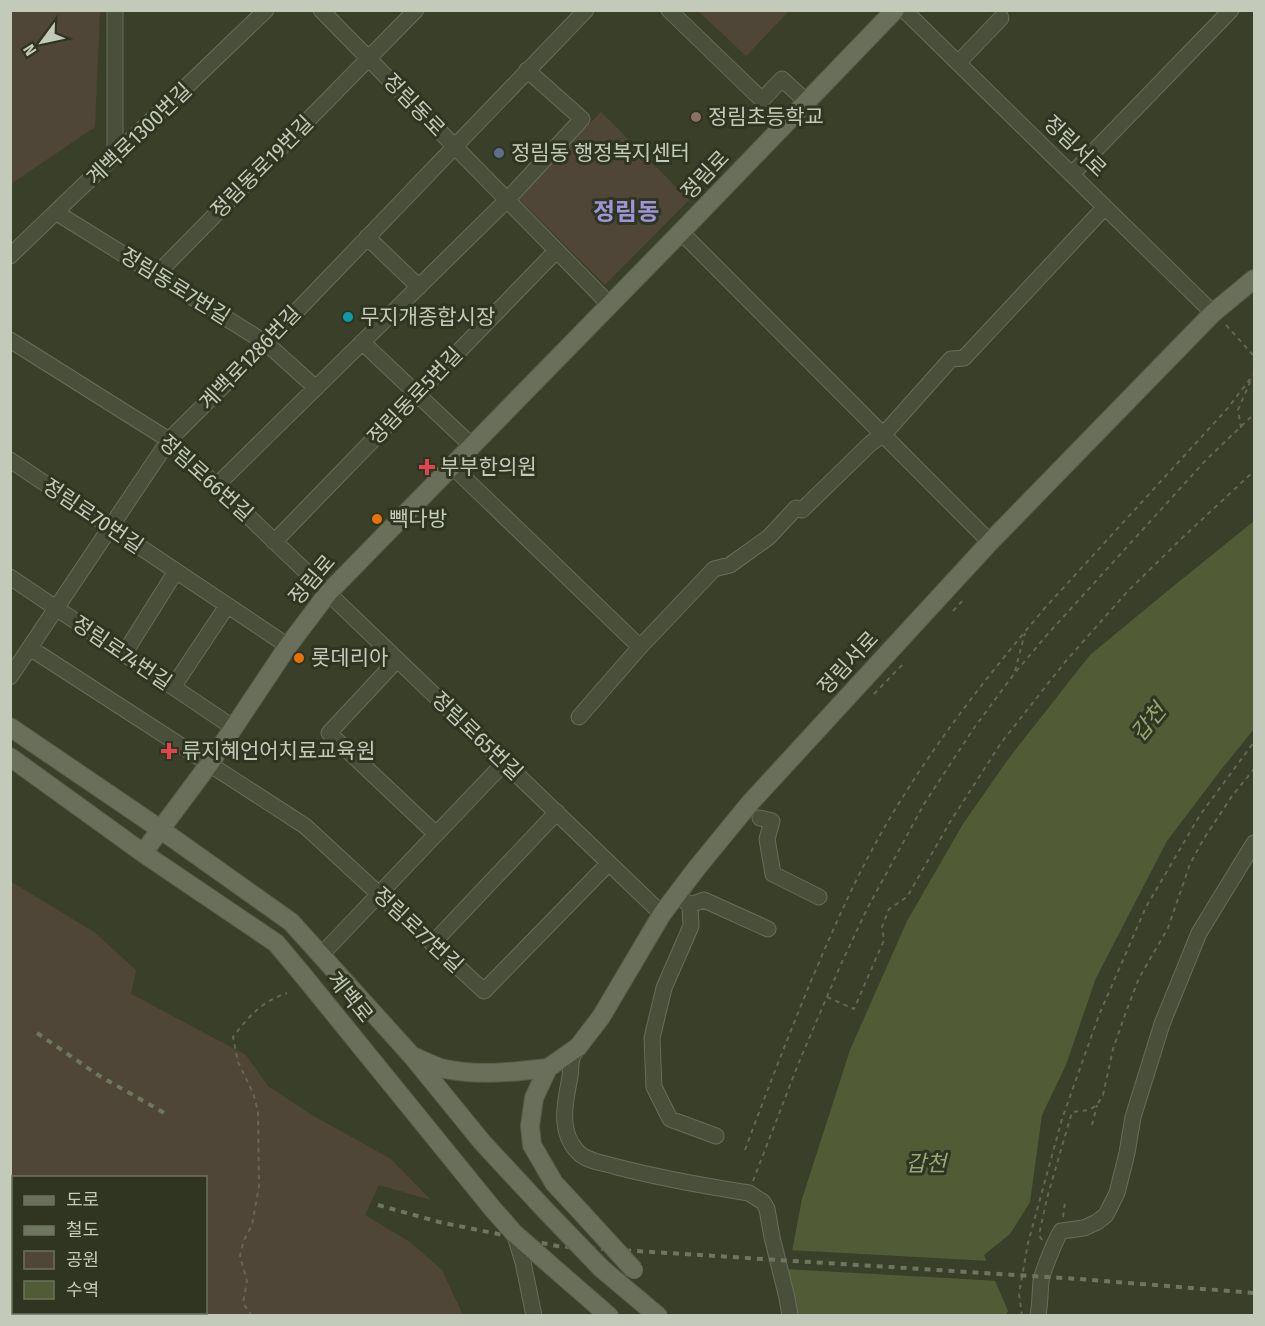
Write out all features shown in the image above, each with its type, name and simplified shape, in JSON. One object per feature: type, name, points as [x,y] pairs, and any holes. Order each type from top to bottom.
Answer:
[{"type":"main road","name":"정림로","points":[[143,852],[210,763],[288,646],[328,593],[895,10]]},
{"type":"main road","name":"정림서로","points":[[548,1068],[578,1047],[602,1017],[663,914],[683,900],[696,869],[750,803],[990,542],[1220,319],[1254,279]]},
{"type":"main road","name":"계백로","points":[[10,727],[291,922],[412,1056],[482,1142],[600,1268],[642,1303]]},
{"type":"main road","name":"계백로","points":[[10,757],[276,944],[514,1233],[609,1316]]},
{"type":"main road","points":[[412,1056],[444,1068],[481,1073],[519,1072],[548,1068]]},
{"type":"main road","points":[[548,1068],[534,1098],[530,1126],[532,1145],[554,1183],[634,1270],[642,1303],[658,1316]]},
{"type":"street","points":[[115,10],[115,156]]},
{"type":"street","name":"계백로1300번길","points":[[10,256],[266,10]]},
{"type":"street","name":"정림동로","points":[[321,10],[610,305]]},
{"type":"street","name":"정림동로19번길","points":[[156,275],[416,10]]},
{"type":"street","name":"계백로1286번길","points":[[10,677],[169,441],[586,10]]},
{"type":"street","points":[[669,10],[762,100],[783,79],[807,102]]},
{"type":"street","name":"정림서로","points":[[904,10],[1220,319]]},
{"type":"street","points":[[1072,174],[1231,10]]},
{"type":"street","points":[[958,63],[1001,18]]},
{"type":"street","points":[[217,485],[507,200],[582,119],[527,70]]},
{"type":"street","points":[[579,717],[640,647],[714,569],[730,565],[769,537],[796,508],[802,510],[871,443],[884,434],[951,359],[964,358],[1105,207]]},
{"type":"street","name":"정림동로7번길","points":[[57,213],[266,343],[316,388]]},
{"type":"street","points":[[681,232],[990,542]]},
{"type":"street","points":[[367,237],[419,287]]},
{"type":"street","name":"정림동로5번길","points":[[274,542],[556,250]]},
{"type":"street","name":"정림로66번길","points":[[10,340],[169,441],[328,593]]},
{"type":"street","points":[[362,342],[472,446]]},
{"type":"street","name":"정림로70번길","points":[[10,460],[288,646]]},
{"type":"street","points":[[452,466],[640,647]]},
{"type":"street","points":[[124,654],[176,571]]},
{"type":"street","name":"정림로74번길","points":[[10,578],[234,728]]},
{"type":"street","name":"정림로65번길","points":[[328,593],[663,914]]},
{"type":"street","points":[[173,687],[227,606]]},
{"type":"street","points":[[30,648],[210,763]]},
{"type":"street","points":[[397,660],[329,733],[436,834]]},
{"type":"street","name":"계백로","points":[[321,955],[504,762]]},
{"type":"street","name":"정림로77번길","points":[[210,763],[305,826],[484,991],[609,863]]},
{"type":"street","points":[[433,943],[557,812]]},
{"type":"street","points":[[760,818],[771,821],[768,839],[773,874],[819,897]]},
{"type":"street","points":[[1038,1316],[1041,1279],[1055,1240],[1061,1231],[1084,1228],[1097,1222],[1106,1215],[1117,1193],[1133,1117],[1162,1024],[1199,933],[1254,843]]},
{"type":"street","points":[[716,1136],[670,1119],[654,1087],[652,1038],[664,988],[691,926],[683,900],[704,900],[768,929]]},
{"type":"street","points":[[578,1047],[571,1060],[564,1115],[571,1141],[579,1153],[592,1160],[680,1182],[748,1193],[763,1202],[767,1209],[790,1316]]},
{"type":"street","points":[[514,1233],[523,1262],[534,1316]]},
{"type":"path","points":[[1220,319],[1254,356]]},
{"type":"path","points":[[1241,428],[1238,410],[1254,374]]},
{"type":"path","points":[[745,1150],[771,1077],[844,904],[880,836],[959,714],[1000,660],[1044,609],[1227,409],[1254,374]]},
{"type":"path","points":[[748,1193],[841,964],[867,909],[924,804],[974,728],[1046,636],[1206,460],[1254,414]]},
{"type":"path","points":[[827,997],[854,1009],[884,940],[882,927],[889,909],[906,897],[950,822],[1001,743],[1065,662],[1127,591],[1254,471]]},
{"type":"path","points":[[953,610],[965,598]]},
{"type":"path","points":[[1014,674],[1024,634],[1044,609]]},
{"type":"path","points":[[874,694],[905,662]]},
{"type":"path","points":[[1022,1316],[1019,1294],[1028,1243],[1062,1119],[1099,1015],[1146,908],[1200,815],[1254,742]]},
{"type":"path","points":[[1092,1125],[1097,1106],[1103,1095],[1113,1049],[1130,1001],[1139,978],[1168,928],[1190,864],[1232,796],[1254,769]]},
{"type":"path","points":[[252,1316],[243,1303],[247,1281],[240,1256],[244,1240],[252,1225],[259,1186],[258,1111],[253,1093],[238,1062],[233,1037],[254,1011],[287,993]]},
{"type":"path","points":[[1050,1256],[1039,1235],[1047,1198],[1072,1112],[1089,1110],[1097,1106]]},
{"type":"green space","points":[[11,10],[100,11],[95,127],[11,184]]},
{"type":"green space","points":[[698,11],[789,11],[746,56]]},
{"type":"green space","points":[[601,112],[689,200],[605,285],[517,197]]},
{"type":"green space","points":[[10,881],[94,932],[136,970],[131,994],[246,1055],[268,1086],[312,1115],[391,1159],[431,1200],[379,1185],[365,1215],[410,1242],[442,1270],[463,1315],[11,1315]]},
{"type":"water","name":"갑천","points":[[1254,521],[1254,729],[1167,841],[1096,978],[1066,1065],[1042,1115],[1030,1202],[1010,1234],[984,1255],[1008,1311],[1006,1315],[798,1315],[788,1272],[802,1199],[850,1050],[907,921],[963,824],[1009,758],[1090,655]]},
{"type":"pier","points":[[789,1250],[990,1261],[999,1281],[785,1269]]},
{"type":"railway","points":[[37,1033],[98,1075],[168,1115]]},
{"type":"railway","points":[[378,1205],[439,1222],[557,1246],[1079,1279],[1254,1293]]},
{"type":"place","name":"정림초등학교","points":[[696,117]]},
{"type":"place","name":"정림동 행정복지센터","points":[[499,153]]},
{"type":"place","name":"무지개종합시장","points":[[348,317]]},
{"type":"place","name":"부부한의원","points":[[427,467]]},
{"type":"place","name":"빽다방","points":[[377,519]]},
{"type":"place","name":"롯데리아","points":[[299,658]]},
{"type":"place","name":"류지혜언어치료교육원","points":[[169,751]]},
{"type":"district","name":"정림동","points":[[626,212]]}]
